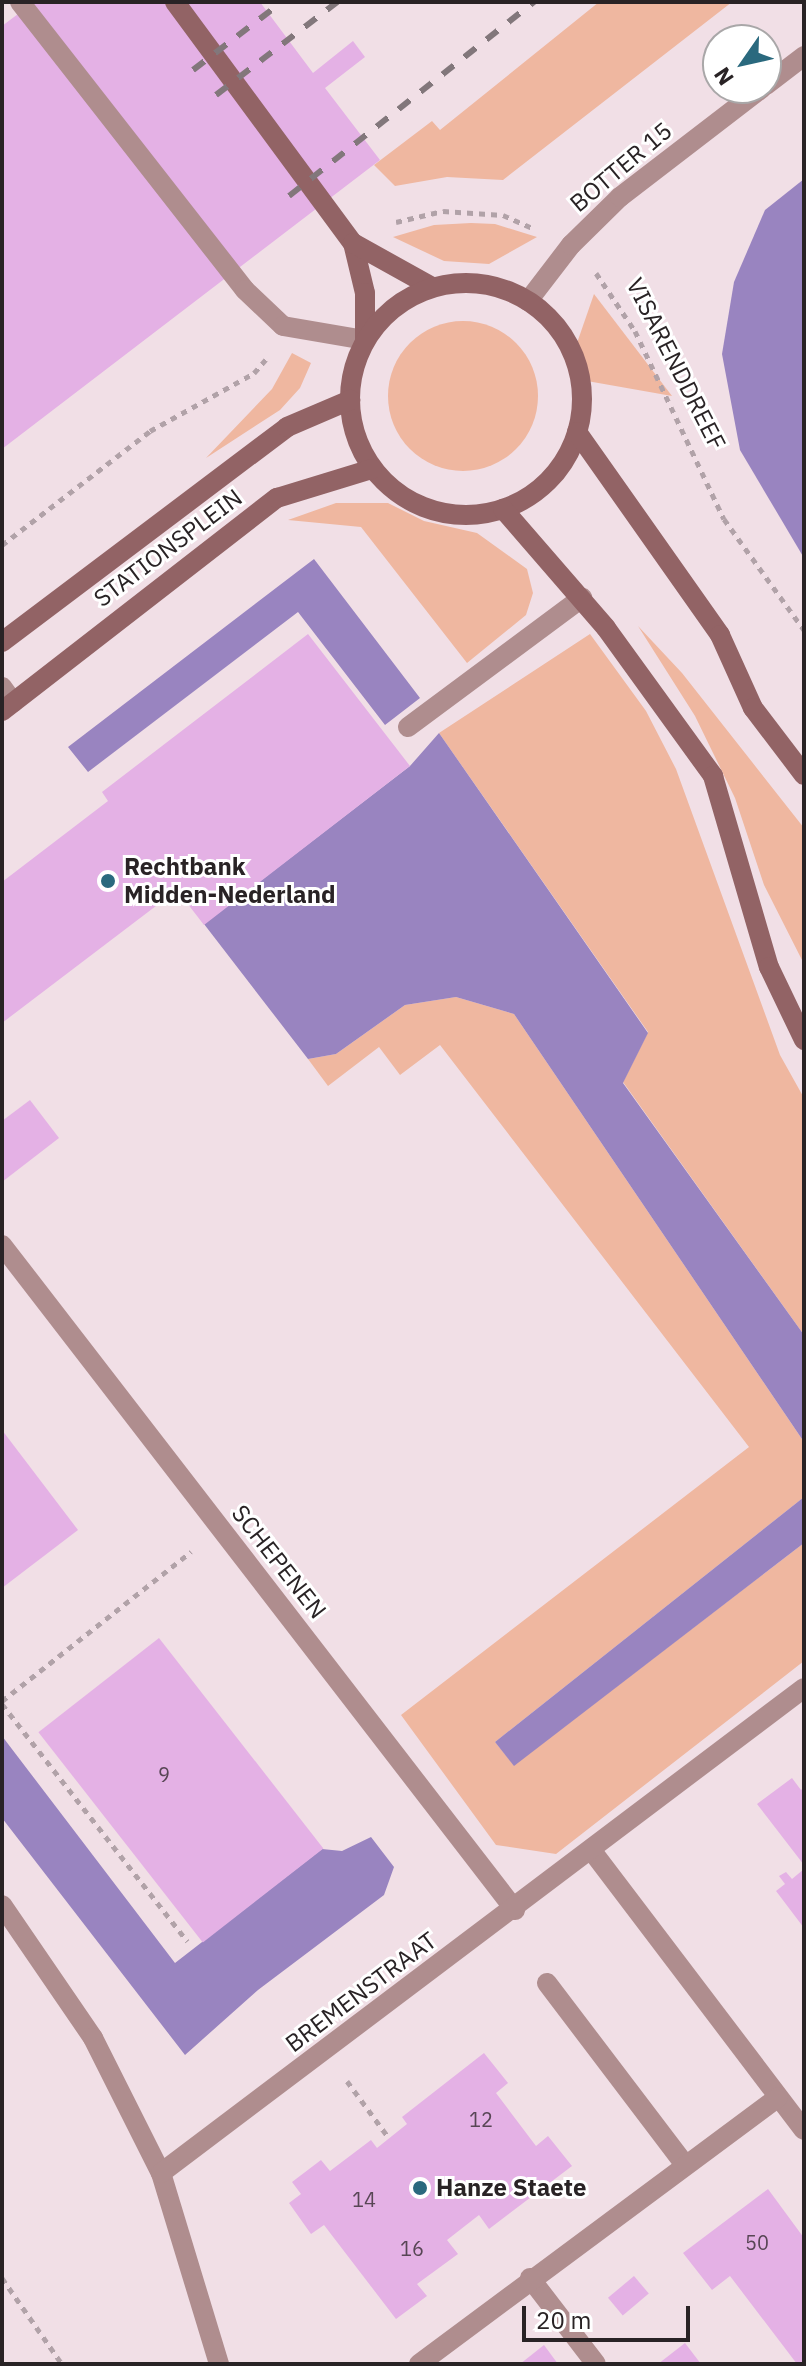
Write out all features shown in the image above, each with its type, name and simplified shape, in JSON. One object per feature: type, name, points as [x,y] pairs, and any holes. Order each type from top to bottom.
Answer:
[{"type":"main road","points":[[175,2],[353,243],[365,293],[365,340],[350,400],[356,436],[372,469],[398,494],[430,510],[467,516],[503,509],[535,493],[562,465],[577,432],[582,395],[575,358],[556,326],[528,301],[477,283],[432,287],[400,302],[365,340]]},
{"type":"main road","points":[[353,243],[432,287]]},
{"type":"main road","name":"STATIONSPLEIN","points":[[2,642],[287,427],[350,400]]},
{"type":"main road","points":[[577,432],[720,635],[753,708],[804,775]]},
{"type":"main road","name":"STATIONSPLEIN","points":[[6,700],[277,498],[372,469]]},
{"type":"main road","points":[[503,509],[582,598],[713,776],[769,967],[804,1040]]},
{"type":"street","points":[[20,2],[245,290],[283,326],[365,340]]},
{"type":"street","name":"BOTTER 15","points":[[782,72],[804,56]]},
{"type":"street","name":"BOTTER 15","points":[[528,301],[571,245],[620,197],[741,104]]},
{"type":"street","points":[[408,727],[582,598]]},
{"type":"street","name":"SCHEPENEN","points":[[2,1245],[515,1910]]},
{"type":"street","name":"BREMENSTRAAT","points":[[161,2173],[515,1910],[804,1688]]},
{"type":"street","points":[[592,1851],[804,2130]]},
{"type":"street","points":[[2,1905],[93,2038],[161,2173],[219,2364]]},
{"type":"street","points":[[547,1983],[685,2165]]},
{"type":"street","points":[[419,2364],[530,2278],[778,2097]]},
{"type":"street","points":[[530,2278],[596,2364]]},
{"type":"path","name":"VISARENDDREEF","points":[[353,243],[390,224],[443,211],[503,215],[571,245],[604,281],[635,331],[724,519],[804,630]]},
{"type":"path","points":[[2,545],[150,431],[254,373],[276,347],[283,326]]},
{"type":"path","points":[[187,1941],[2,1702],[220,1529]]},
{"type":"path","points":[[324,2051],[389,2138]]},
{"type":"path","points":[[2,2278],[62,2364]]},
{"type":"shaded area","points":[[599,2],[732,2],[503,180],[447,177],[395,186],[374,165],[432,121],[440,130]]},
{"type":"shaded area","points":[[804,179],[804,558],[740,450],[722,354],[734,282],[765,210]]},
{"type":"shaded area","points":[[495,224],[537,237],[489,264],[444,261],[393,237],[434,225]]},
{"type":"shaded area","points":[[594,294],[672,396],[587,381],[577,343]]},
{"type":"shaded area","points":[[463,321],[492,327],[516,343],[532,367],[538,396],[532,425],[516,449],[492,465],[463,471],[434,465],[410,449],[394,425],[388,396],[394,367],[410,343],[434,327]]},
{"type":"shaded area","points":[[292,353],[311,363],[300,388],[280,410],[206,458],[272,389]]},
{"type":"shaded area","points":[[336,503],[388,503],[424,521],[477,533],[527,569],[533,593],[526,615],[467,663],[361,527],[288,520]]},
{"type":"shaded area","points":[[314,559],[420,698],[385,725],[298,612],[88,772],[68,747]]},
{"type":"shaded area","points":[[638,626],[682,673],[804,828],[804,964],[764,885],[735,798],[695,716]]},
{"type":"shaded area","points":[[590,634],[646,711],[676,769],[780,1055],[804,1098],[804,1335],[623,1082],[648,1032],[439,733]]},
{"type":"shaded area","points":[[439,733],[648,1033],[623,1083],[804,1335],[804,1442],[514,1014],[456,997],[405,1005],[336,1054],[308,1059],[204,924],[410,766]]},
{"type":"shaded area","points":[[456,997],[514,1014],[804,1442],[804,1497],[495,1742],[514,1765],[804,1543],[804,1661],[556,1854],[496,1845],[401,1715],[749,1447],[440,1045],[400,1075],[379,1047],[328,1086],[308,1059],[336,1054],[405,1005]]},
{"type":"shaded area","points":[[804,1497],[804,1543],[514,1766],[495,1742]]},
{"type":"shaded area","points":[[2,1736],[175,1963],[322,1849],[342,1851],[371,1837],[394,1867],[384,1895],[258,1990],[185,2055],[2,1818]]},
{"type":"building","points":[[34,2],[260,2],[313,73],[353,41],[365,57],[325,88],[380,160],[2,449],[2,26]]},
{"type":"building","points":[[308,634],[410,766],[204,925],[177,890],[2,1023],[2,882],[108,801],[102,792]]},
{"type":"building","points":[[30,1100],[59,1138],[2,1182],[2,1121]]},
{"type":"building","points":[[2,1430],[78,1530],[2,1588]]},
{"type":"building","points":[[159,1638],[323,1848],[203,1943],[38,1732]]},
{"type":"building","points":[[792,1778],[801,1790],[804,1787],[804,1865],[757,1804]]},
{"type":"building","points":[[804,1869],[804,1928],[776,1891],[785,1884],[779,1876],[786,1872],[792,1879]]},
{"type":"building","name":"Hanze Staete","points":[[484,2053],[508,2083],[496,2093],[536,2146],[548,2136],[572,2166],[489,2229],[479,2215],[447,2240],[458,2254],[417,2284],[427,2296],[396,2319],[324,2225],[311,2234],[289,2203],[301,2194],[292,2182],[321,2160],[330,2171],[371,2140],[377,2148],[407,2124],[402,2117]]},
{"type":"building","points":[[768,2189],[804,2238],[804,2364],[797,2364],[730,2276],[712,2290],[683,2253]]},
{"type":"building","points":[[634,2276],[649,2294],[623,2315],[608,2298]]},
{"type":"building","points":[[685,2343],[701,2364],[658,2364]]},
{"type":"building","points":[[544,2345],[558,2364],[520,2364]]},
{"type":"railway","points":[[193,70],[282,2]]},
{"type":"railway","points":[[216,95],[337,2]]},
{"type":"railway","points":[[289,196],[534,2]]},
{"type":"place","name":"Rechtbank Midden-Nederland","points":[[108,881]]},
{"type":"place","name":"Hanze Staete","points":[[420,2188]]}]
